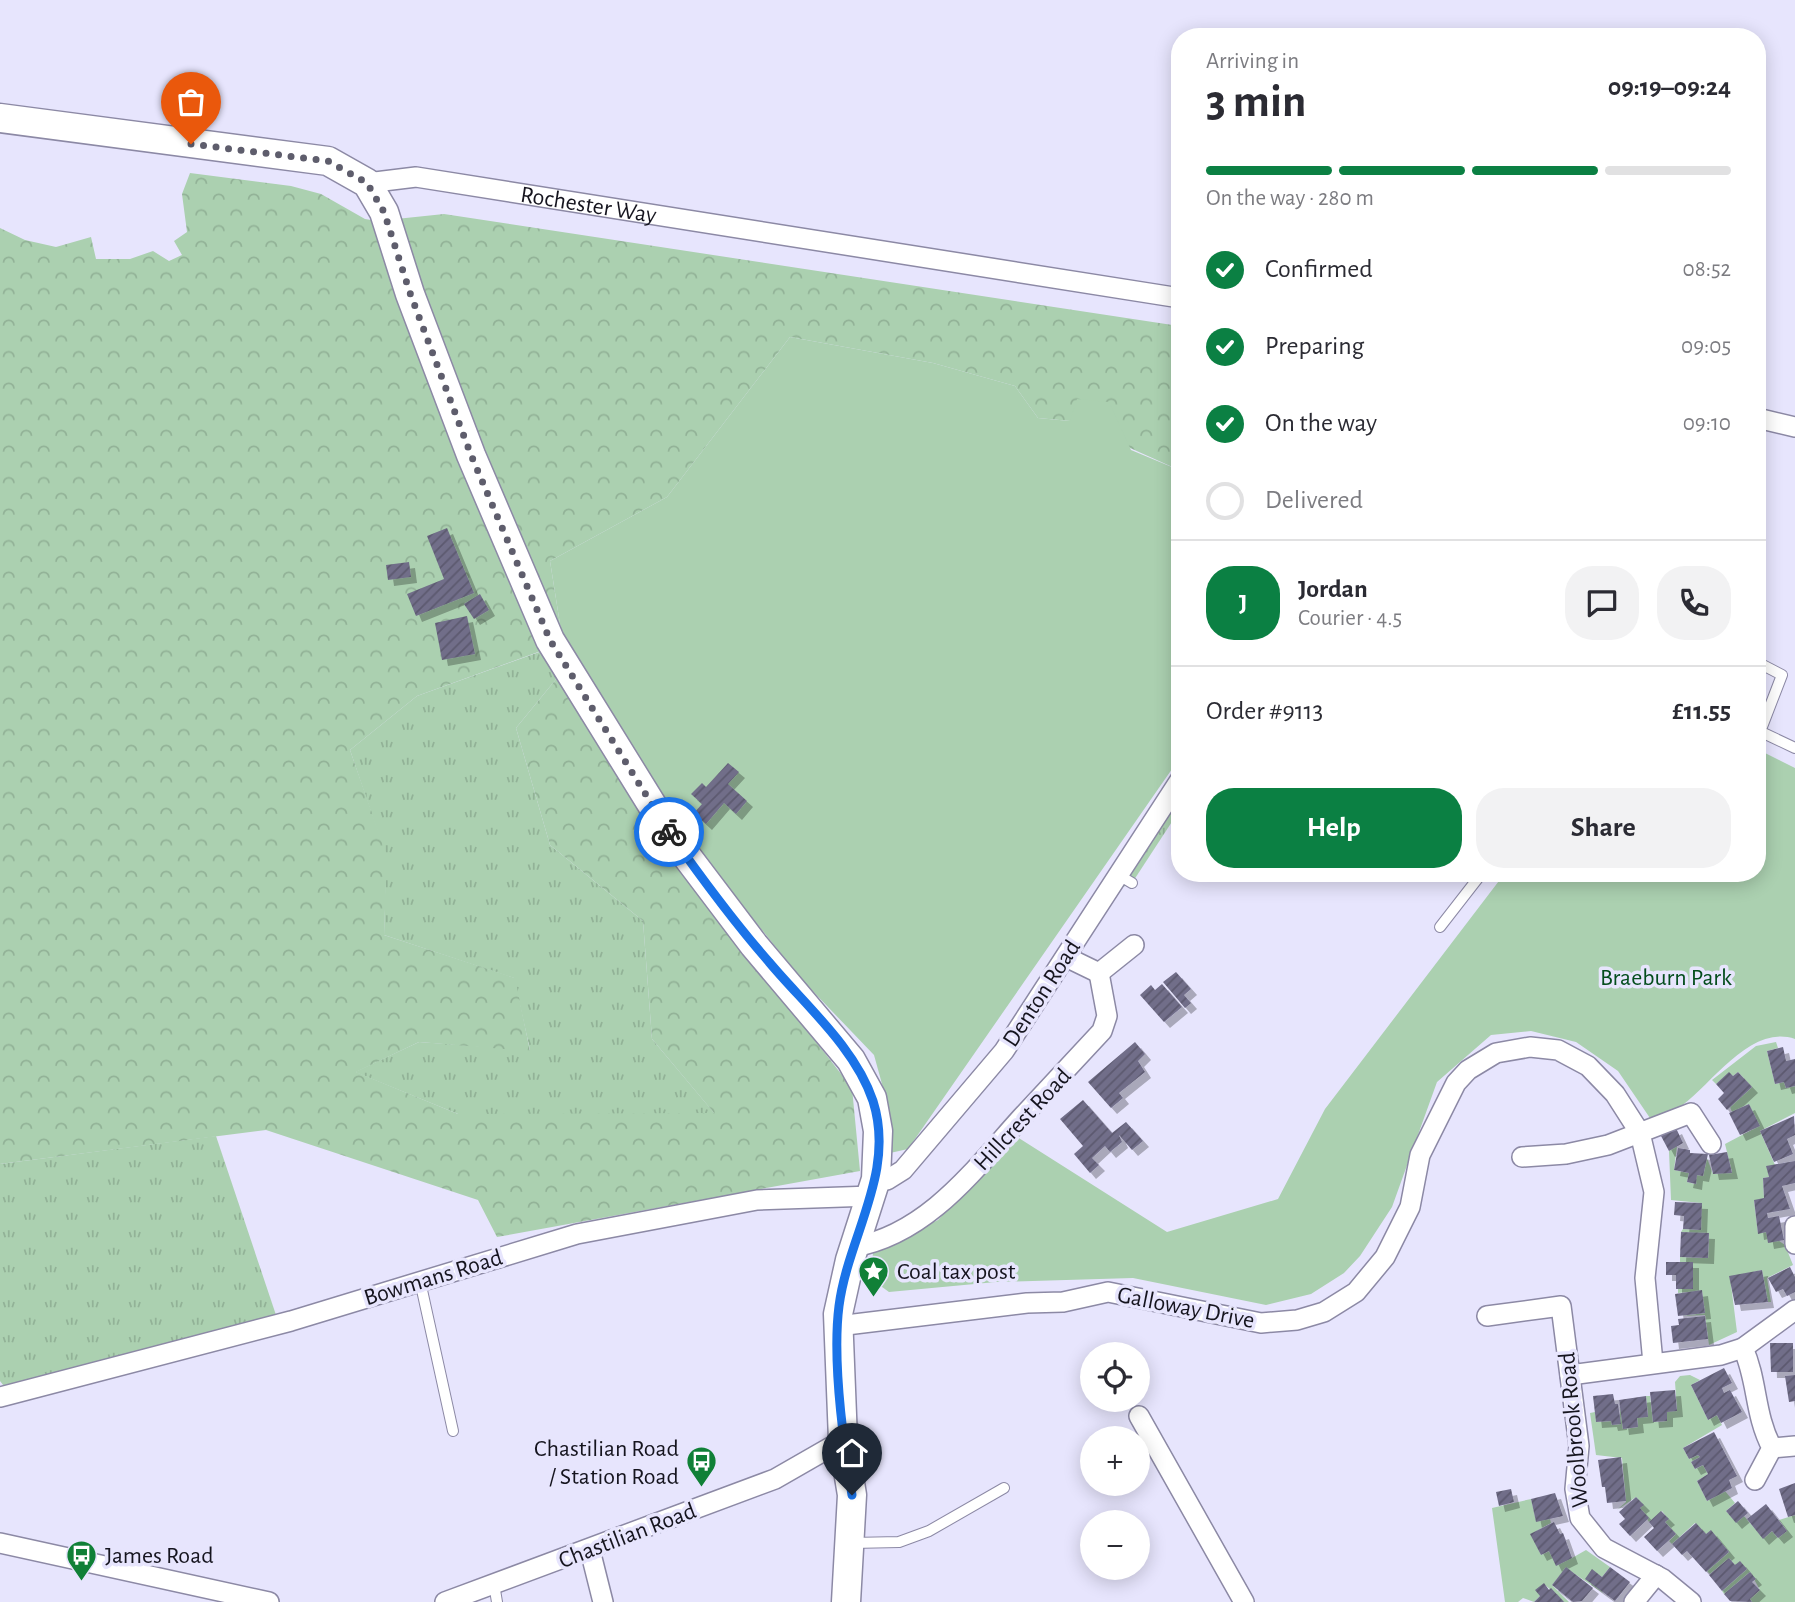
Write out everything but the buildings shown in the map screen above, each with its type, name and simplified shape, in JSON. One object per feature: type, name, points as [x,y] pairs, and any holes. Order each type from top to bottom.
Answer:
[{"type":"street","points":[[0,118],[328,161],[367,183],[384,212],[410,293],[471,455],[550,640],[670,834],[754,945],[857,1067],[876,1113],[874,1188],[853,1247],[839,1303],[843,1440],[852,1495],[846,1602]]},
{"type":"street","name":"Rochester Way","points":[[367,183],[416,177],[1171,297]]},
{"type":"street","points":[[1766,420],[1795,428]]},
{"type":"street","name":"Denton Road","points":[[874,1188],[899,1174],[964,1102],[1004,1051],[1066,957],[1124,878],[1171,796]]},
{"type":"street","points":[[1066,957],[1099,973],[1135,945]]},
{"type":"street","name":"Hillcrest Road","points":[[853,1247],[880,1241],[911,1226],[938,1205],[965,1181],[1102,1031],[1107,1016],[1099,973]]},
{"type":"street","name":"Galloway Drive","points":[[838,1326],[1027,1303],[1063,1302],[1108,1292],[1261,1323],[1297,1320],[1324,1312],[1356,1292],[1385,1256],[1410,1207],[1420,1155],[1456,1083],[1479,1062],[1512,1048],[1558,1051],[1588,1066],[1615,1094],[1640,1133],[1653,1186],[1645,1278],[1653,1363]]},
{"type":"street","points":[[1522,1157],[1566,1154],[1620,1142],[1691,1113],[1710,1144]]},
{"type":"street","name":"Bowmans Road","points":[[0,1397],[291,1321],[576,1234],[744,1202],[874,1188]]},
{"type":"street","points":[[1795,1226],[1795,1244]]},
{"type":"street","name":"Woolbrook Road","points":[[1487,1316],[1561,1306],[1578,1446],[1574,1489],[1580,1518],[1604,1548],[1656,1575],[1690,1602]]},
{"type":"street","points":[[1570,1375],[1653,1363],[1698,1360],[1743,1348],[1795,1310]]},
{"type":"street","points":[[1743,1348],[1750,1363],[1760,1425],[1772,1448]]},
{"type":"street","points":[[1139,1416],[1244,1602]]},
{"type":"street","name":"Chastilian Road","points":[[445,1602],[495,1593],[590,1550],[775,1479],[843,1440]]},
{"type":"street","points":[[1772,1448],[1795,1446]]},
{"type":"street","points":[[1755,1479],[1772,1448]]},
{"type":"street","points":[[0,1543],[225,1597],[269,1602]]},
{"type":"street","points":[[590,1550],[603,1602]]},
{"type":"street","points":[[1634,1602],[1656,1575]]},
{"type":"lane","points":[[1766,667],[1782,675],[1766,714]]},
{"type":"lane","points":[[1766,734],[1795,748]]},
{"type":"lane","points":[[1440,927],[1475,882]]},
{"type":"lane","points":[[420,1280],[453,1431]]},
{"type":"lane","points":[[851,1543],[900,1542],[929,1531],[1004,1488]]},
{"type":"green space","points":[[190,173],[291,186],[321,194],[365,219],[377,221],[444,214],[1171,325],[1171,466],[1070,421],[1038,418],[1015,386],[933,363],[790,337],[667,497],[550,561],[563,643],[417,696],[350,750],[387,856],[384,935],[515,978],[530,1051],[419,1042],[356,1072],[458,1114],[714,1113],[652,1039],[643,921],[550,845],[516,728],[557,678],[713,909],[852,1088],[860,1171],[497,1237],[478,1200],[266,1130],[0,1164],[0,228],[25,240],[56,247],[91,237],[96,259],[130,259],[153,251],[169,261],[182,255],[174,241],[187,232],[182,194]]},
{"type":"green space","points":[[790,337],[933,363],[1015,386],[1038,418],[1070,421],[1077,399],[1109,402],[1131,450],[1171,467],[1171,771],[908,1149],[890,1153],[890,1113],[874,1055],[804,982],[685,835],[563,643],[550,561],[667,497]]},
{"type":"green space","points":[[542,651],[557,678],[516,728],[550,845],[643,921],[652,1039],[715,1114],[458,1114],[355,1072],[419,1042],[530,1050],[514,978],[384,935],[386,856],[350,750],[417,696]]},
{"type":"green space","name":"Braeburn Park","points":[[1766,754],[1795,768],[1795,1039],[1778,1037],[1762,1040],[1746,1049],[1674,1111],[1652,1121],[1618,1071],[1576,1042],[1531,1031],[1491,1035],[1437,1082],[1392,1207],[1360,1256],[1344,1273],[1311,1294],[1266,1305],[1133,1278],[996,1282],[889,1292],[871,1279],[873,1252],[938,1220],[1014,1135],[1167,1232],[1278,1199],[1325,1109],[1498,882],[1766,882]]},
{"type":"green space","points":[[1171,809],[1171,823],[1132,883],[1123,887],[1119,884]]},
{"type":"green space","points":[[1776,1042],[1778,1048],[1767,1051],[1775,1084],[1784,1082],[1786,1088],[1795,1086],[1795,1113],[1760,1131],[1775,1165],[1767,1167],[1769,1177],[1763,1178],[1764,1198],[1754,1201],[1758,1233],[1766,1232],[1785,1245],[1793,1265],[1767,1278],[1771,1302],[1768,1302],[1762,1270],[1730,1277],[1737,1332],[1709,1345],[1705,1315],[1681,1316],[1705,1313],[1702,1291],[1678,1293],[1678,1289],[1693,1288],[1693,1262],[1680,1262],[1680,1257],[1708,1258],[1709,1234],[1681,1232],[1683,1229],[1700,1230],[1701,1203],[1671,1200],[1669,1151],[1677,1146],[1674,1170],[1689,1173],[1687,1182],[1695,1184],[1697,1175],[1703,1176],[1707,1158],[1713,1174],[1732,1172],[1725,1144],[1759,1126],[1749,1104],[1732,1112],[1730,1107],[1752,1087],[1738,1072],[1733,1076],[1729,1073],[1716,1084],[1712,1080],[1756,1046]]},
{"type":"green space","points":[[216,1136],[279,1324],[7,1390],[0,1381],[0,1164]]},
{"type":"green space","points":[[1690,1375],[1700,1380],[1691,1385],[1708,1420],[1717,1415],[1722,1425],[1683,1448],[1689,1459],[1698,1455],[1700,1457],[1691,1462],[1695,1469],[1703,1465],[1708,1474],[1697,1481],[1707,1501],[1725,1491],[1735,1503],[1726,1511],[1736,1522],[1744,1516],[1763,1538],[1772,1531],[1778,1538],[1787,1531],[1779,1520],[1795,1515],[1795,1602],[1752,1602],[1750,1599],[1760,1590],[1750,1572],[1724,1594],[1722,1591],[1747,1569],[1735,1565],[1729,1558],[1710,1574],[1707,1571],[1729,1552],[1711,1531],[1706,1534],[1695,1523],[1672,1544],[1669,1541],[1676,1534],[1665,1522],[1668,1519],[1662,1511],[1649,1522],[1640,1508],[1643,1505],[1636,1497],[1617,1510],[1626,1502],[1622,1458],[1596,1455],[1590,1413],[1595,1412],[1596,1422],[1611,1421],[1612,1425],[1620,1424],[1620,1404],[1623,1429],[1638,1427],[1637,1418],[1648,1416],[1646,1396],[1650,1396],[1653,1422],[1667,1421],[1667,1412],[1677,1410],[1675,1382],[1680,1376]]},
{"type":"green space","points":[[1531,1499],[1536,1521],[1550,1519],[1551,1523],[1531,1534],[1541,1555],[1549,1551],[1572,1558],[1586,1550],[1610,1567],[1602,1577],[1592,1570],[1603,1593],[1566,1568],[1552,1585],[1569,1602],[1564,1602],[1544,1584],[1540,1596],[1534,1602],[1523,1598],[1518,1602],[1505,1602],[1492,1508]]},
{"type":"way so far","points":[[191,144],[328,161],[367,183],[384,212],[410,293],[471,455],[550,640],[669,832]]},
{"type":"place","name":"Coal tax post","points":[[874,1298]]},
{"type":"place","name":"Chastilian Road / Station Road","points":[[702,1489]]},
{"type":"place","name":"James Road","points":[[82,1582]]},
{"type":"route","points":[[669,832],[754,945],[857,1067],[876,1113],[879,1146],[876,1179],[853,1247],[838,1314],[843,1440],[852,1495]]}]
